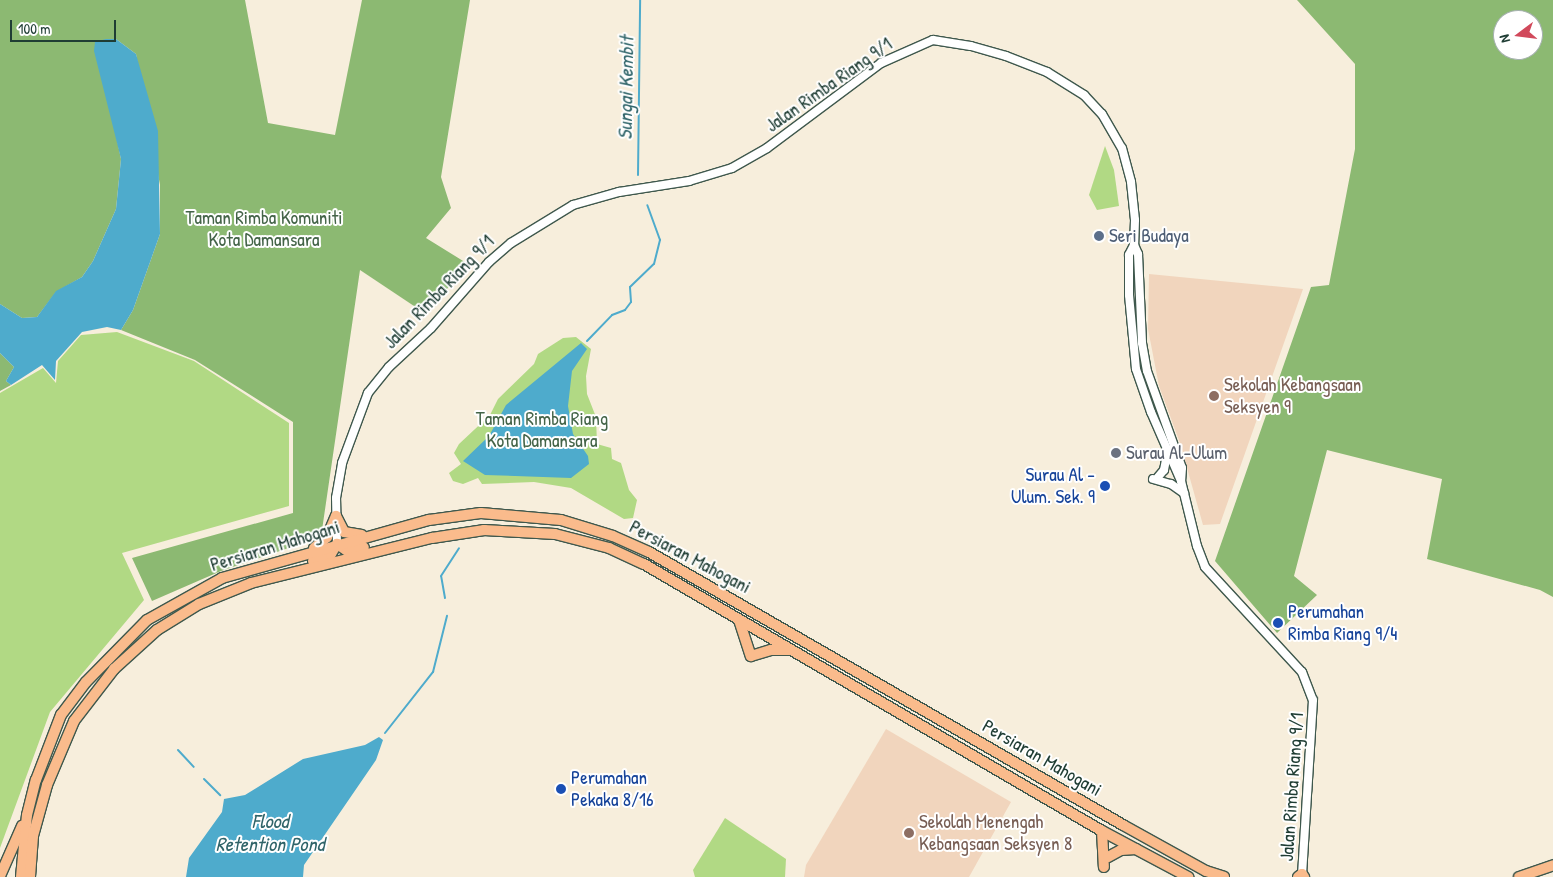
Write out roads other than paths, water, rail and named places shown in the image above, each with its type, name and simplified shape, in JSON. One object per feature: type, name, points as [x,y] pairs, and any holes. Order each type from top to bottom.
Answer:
[{"type":"main road","name":"Persiaran Mahogani","points":[[21,877],[27,815],[36,780],[61,715],[86,682],[126,639],[147,620],[193,591],[222,578],[337,544],[429,520],[481,513],[561,520],[612,536],[656,555],[1123,825],[1206,870],[1224,877]]},
{"type":"main road","points":[[336,516],[340,527],[348,534],[373,535]]},
{"type":"main road","points":[[305,554],[324,541],[336,516]]},
{"type":"main road","name":"Persiaran Mahogani","points":[[30,877],[33,836],[47,785],[74,721],[114,669],[157,630],[200,604],[281,574],[432,538],[484,530],[519,530],[555,534],[591,543],[644,564],[1102,831],[1188,877]]},
{"type":"main road","points":[[281,574],[331,554],[337,544],[353,550],[415,536],[432,538]]},
{"type":"main road","points":[[739,620],[751,656],[771,650],[791,651]]},
{"type":"main road","points":[[0,876],[27,815]]},
{"type":"main road","points":[[1102,831],[1104,867]]},
{"type":"main road","points":[[1108,857],[1121,850],[1137,850]]},
{"type":"main road","points":[[1519,877],[1549,869]]},
{"type":"street","name":"Jalan Rimba Riang 9/1","points":[[337,544],[337,490],[342,463],[368,393],[389,366],[431,328],[488,262],[511,242],[572,204],[618,192],[688,181],[732,168],[812,116],[881,63],[933,40],[971,46],[1014,59],[1046,72],[1090,102],[1102,114],[1122,148],[1131,182],[1134,245],[1129,255],[1133,349],[1144,394],[1167,453],[1181,481],[1205,567],[1302,672],[1313,700],[1302,876]]},
{"type":"street","points":[[1134,245],[1138,254],[1142,344],[1147,370],[1182,468],[1181,481]]},
{"type":"street","points":[[1167,453],[1166,463],[1155,478],[1170,484],[1184,493]]},
{"type":"water","points":[[116,39],[136,54],[158,131],[160,234],[133,310],[121,330],[107,327],[82,332],[56,361],[55,380],[42,365],[11,385],[6,381],[14,367],[0,353],[0,304],[22,318],[37,317],[56,291],[82,277],[93,261],[116,209],[121,159],[94,51],[95,42]]},
{"type":"water","points":[[581,343],[587,349],[572,371],[568,406],[573,434],[588,456],[589,464],[571,478],[485,475],[463,461],[489,436],[506,405]]},
{"type":"water","name":"Flood Retention Pond","points":[[379,737],[383,740],[376,760],[304,865],[303,877],[186,877],[189,858],[222,812],[224,799],[245,795],[303,759],[365,745]]},
{"type":"waterway","name":"Sungai Kembit","points":[[638,175],[640,0]]},
{"type":"waterway","name":"Sungai Kembit","points":[[587,341],[612,315],[625,310],[631,302],[630,287],[654,264],[660,240],[647,205]]},
{"type":"waterway","name":"Sungai Kembit","points":[[445,598],[441,576],[459,548]]},
{"type":"waterway","name":"Sungai Kembit","points":[[385,733],[433,672],[447,616]]},
{"type":"waterway","points":[[178,750],[194,767]]},
{"type":"waterway","points":[[204,779],[220,795]]},
{"type":"place","name":"Seri Budaya","points":[[1099,236]]},
{"type":"place","name":"Sekolah Kebangsaan Seksyen 9","points":[[1214,396]]},
{"type":"place","name":"Surau Al-Ulum","points":[[1116,453]]},
{"type":"place","name":"Surau Al - Ulum. Sek. 9","points":[[1105,486]]},
{"type":"place","name":"Perumahan Rimba Riang 9/4","points":[[1278,623]]},
{"type":"place","name":"Perumahan Pekaka 8/16","points":[[561,789]]},
{"type":"place","name":"Sekolah Menengah Kebangsaan Seksyen 8","points":[[909,833]]},
{"type":"park label","name":"Taman Rimba Komuniti Kota Damansara","points":[[264,229]]},
{"type":"park label","name":"Taman Rimba Riang Kota Damansara","points":[[542,430]]}]
